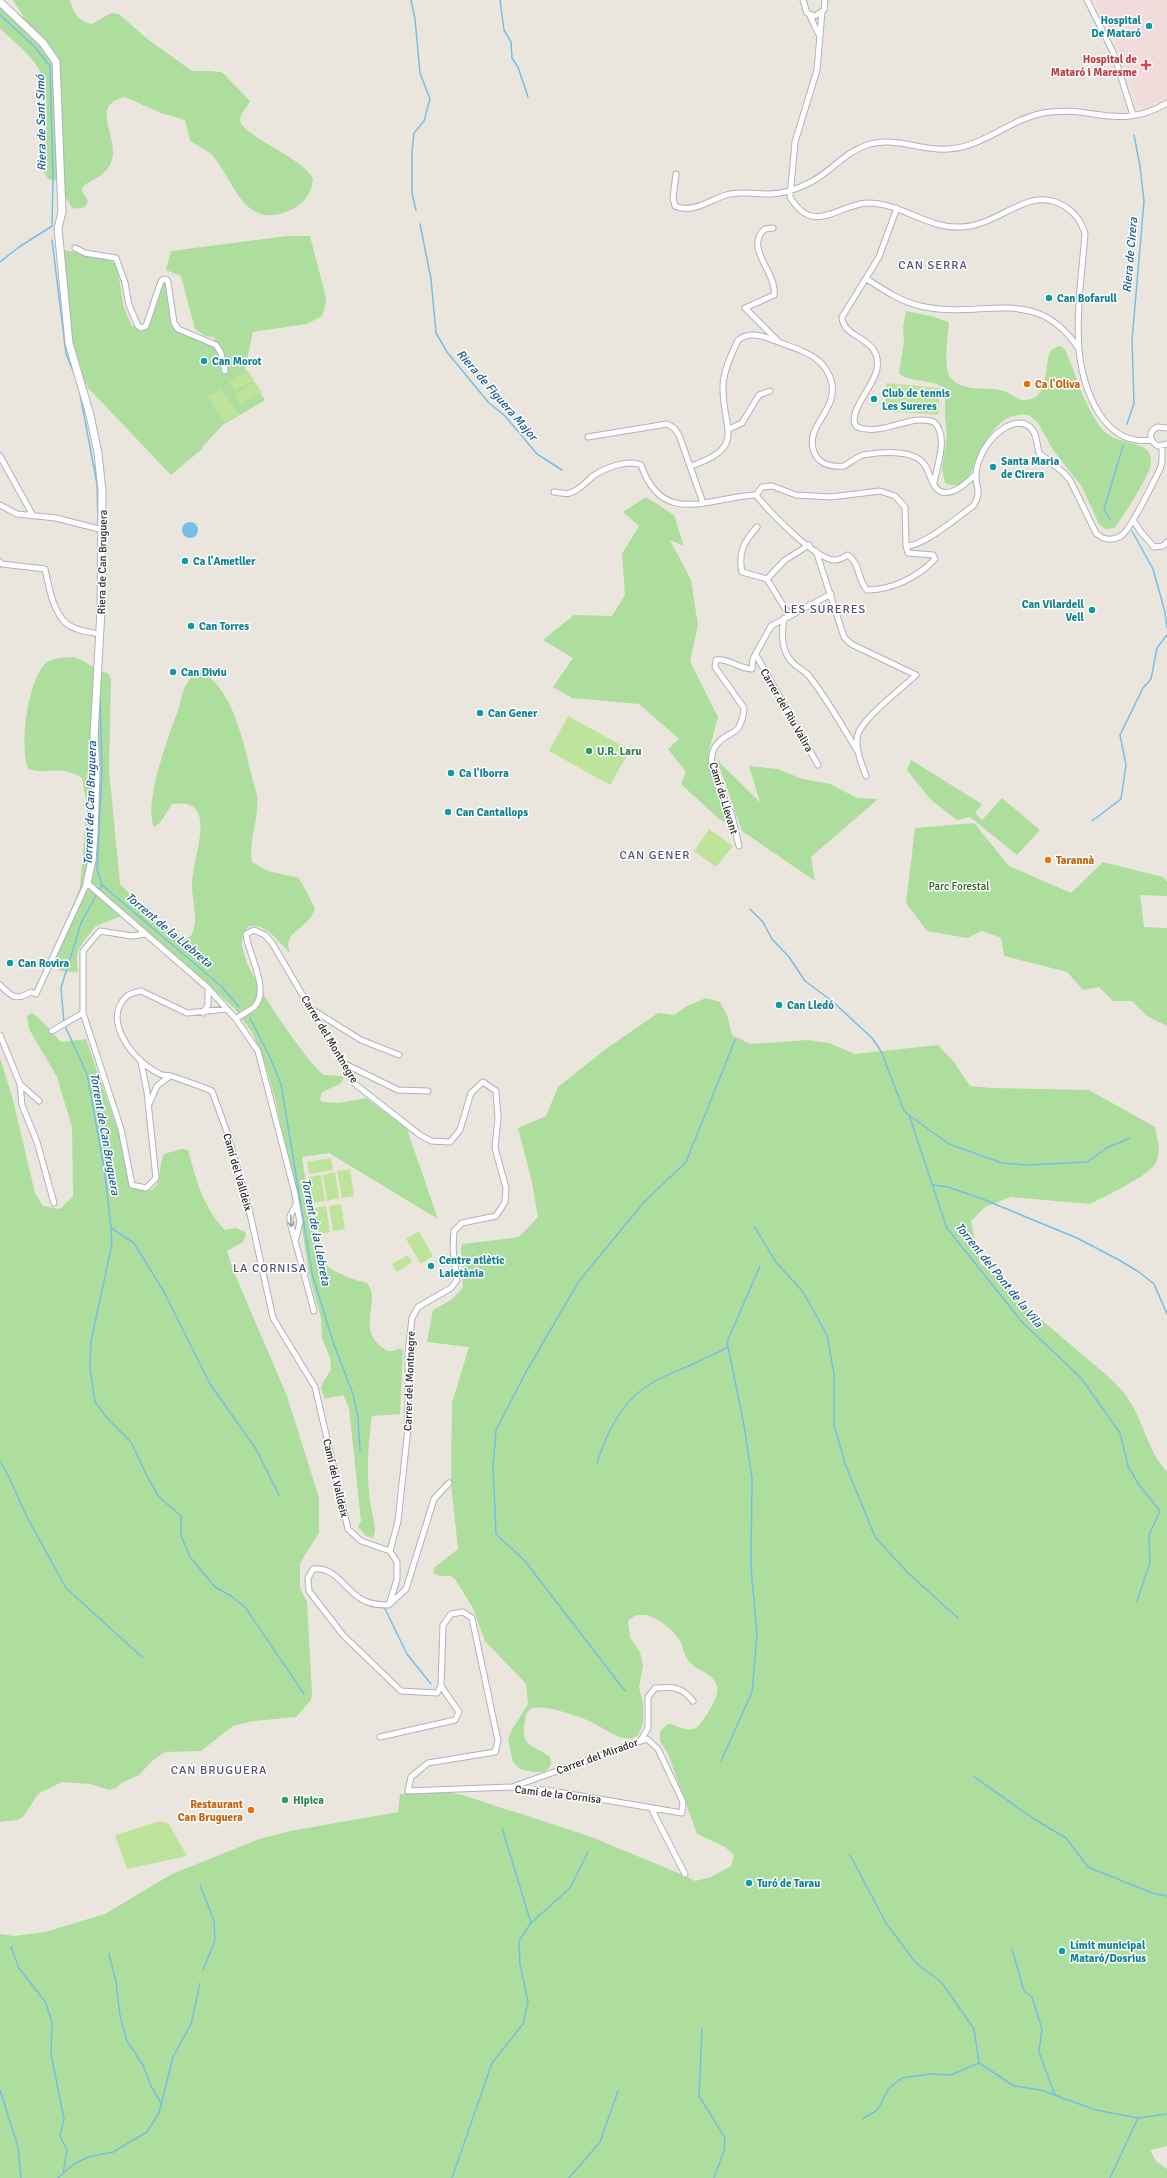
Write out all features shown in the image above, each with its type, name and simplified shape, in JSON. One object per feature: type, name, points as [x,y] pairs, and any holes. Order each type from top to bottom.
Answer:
[{"type":"street","points":[[803,0],[807,13],[819,35]]},
{"type":"street","points":[[830,0],[825,2],[822,12],[819,35],[820,54],[817,70],[795,142],[790,197],[797,207],[807,214],[818,217],[831,216],[854,205],[866,203],[897,208],[933,224],[956,227],[986,222],[1033,201],[1054,202],[1072,210],[1080,220],[1085,234],[1079,350],[1084,374],[1092,396],[1108,426],[1127,438],[1151,440],[1156,445],[1164,445],[1160,469],[1133,520],[1122,536],[1111,540],[1102,538],[1096,533],[1070,480],[1064,473],[1039,453],[1036,437],[1032,430],[1022,423],[1013,424],[995,435],[985,448],[976,474],[979,487],[978,498],[973,506],[925,540],[910,546],[906,546]]},
{"type":"street","points":[[1087,0],[1113,52],[1133,115]]},
{"type":"street","name":"Riera de Can Bruguera","points":[[0,2],[43,43],[56,62],[62,212],[58,228],[61,244],[69,343],[90,415],[98,452],[102,491],[103,530],[100,634],[94,736],[96,772],[93,847],[87,883]]},
{"type":"street","points":[[810,16],[815,16],[822,12]]},
{"type":"street","points":[[676,174],[673,198],[675,206],[682,209],[691,209],[728,194],[770,194],[790,190],[819,178],[851,152],[875,143],[900,142],[934,149],[955,148],[984,140],[1020,120],[1045,113],[1073,112],[1109,117],[1149,112],[1167,103]]},
{"type":"street","points":[[897,208],[883,250],[867,279],[842,317],[846,328],[869,343],[877,361],[875,378],[854,413],[853,421],[857,426],[872,429],[922,420],[934,422],[940,429],[942,440],[934,483]]},
{"type":"street","points":[[773,228],[770,227],[762,232],[758,240],[759,249],[775,291],[774,295],[745,308],[779,342]]},
{"type":"street","points":[[75,248],[86,253],[116,258],[125,283],[129,306],[138,326],[141,328],[146,326],[160,284],[162,280],[166,279],[168,282],[174,323],[178,329],[216,344],[221,353],[225,371]]},
{"type":"street","points":[[867,279],[897,298],[924,307],[941,309],[1013,307],[1031,311],[1045,317],[1057,325],[1079,350]]},
{"type":"street","points":[[691,466],[721,452],[726,442],[729,428],[723,384],[738,340],[742,336],[753,335],[779,342],[815,359],[823,366],[829,375],[833,390],[832,399],[814,430],[812,442],[814,452],[819,461],[831,466],[844,466],[862,456],[905,453],[916,457],[924,464],[938,490],[952,492],[976,474]]},
{"type":"street","points":[[729,428],[742,423],[759,395],[770,391]]},
{"type":"street","points":[[588,437],[668,424],[674,428],[679,435],[703,503]]},
{"type":"street","points":[[1151,440],[1151,432],[1155,428],[1161,426],[1167,428]]},
{"type":"street","points":[[0,456],[32,514]]},
{"type":"street","points":[[554,492],[569,494],[586,484],[593,476],[613,466],[637,463],[641,465],[646,479],[655,491],[676,505],[703,503],[735,496],[756,495]]},
{"type":"street","points":[[772,486],[796,495],[831,497],[880,491],[895,496],[905,507],[906,546],[908,553],[933,555],[935,559],[905,581],[889,588],[867,590],[864,586],[855,561],[848,555],[835,561],[826,558],[786,529],[756,495],[762,487],[772,486]]},
{"type":"street","points":[[0,505],[17,514],[32,514],[37,517],[56,518],[103,530]]},
{"type":"street","points":[[1133,520],[1140,532],[1154,547],[1164,546],[1167,542]]},
{"type":"street","points":[[757,527],[742,546],[742,572],[751,576],[768,579],[790,615]]},
{"type":"street","points":[[768,579],[785,560],[809,546]]},
{"type":"street","points":[[816,551],[844,637],[851,644],[916,675],[863,724],[858,735],[858,752]]},
{"type":"street","points":[[0,562],[2,564],[45,568],[50,591],[58,610],[67,624],[85,632],[100,634]]},
{"type":"street","points":[[756,655],[771,626],[831,594]]},
{"type":"street","points":[[784,618],[782,638],[786,654],[794,666],[807,674],[827,700],[858,752],[866,776]]},
{"type":"street","name":"Carrer del Riu Valira","points":[[756,655],[818,765]]},
{"type":"street","name":"Camí de Llevant","points":[[739,846],[731,814],[718,787],[711,755],[715,746],[721,739],[737,730],[743,722],[744,708],[714,667],[716,660],[722,659],[745,669],[752,670],[756,655]]},
{"type":"street","points":[[0,985],[13,997],[22,997],[31,992],[36,994],[87,883],[207,987],[236,1019],[258,1051],[300,1222],[296,1238]]},
{"type":"street","name":"Carrer del Montnegre","points":[[236,1019],[245,1011],[253,1008],[259,1000],[261,984],[247,944],[246,934],[254,930],[265,934],[272,944],[313,1010],[355,1084],[431,1141],[450,1142],[460,1130],[470,1092],[483,1082],[496,1091],[498,1118],[495,1148],[506,1188],[505,1202],[496,1216],[462,1223],[454,1231],[457,1280],[451,1288],[418,1307],[412,1318],[408,1354],[408,1428],[398,1521],[390,1551]]},
{"type":"street","points":[[141,1062],[147,1092],[156,1178],[146,1188],[132,1185],[121,1129],[83,1013],[84,951],[100,931],[132,936],[145,934]]},
{"type":"street","points":[[203,1013],[208,1005],[210,994],[207,987]]},
{"type":"street","name":"Camí del Valldeix","points":[[227,1009],[203,1013],[187,1013],[141,991],[128,995],[117,1010],[117,1023],[126,1042],[141,1062],[161,1075],[170,1076],[197,1084],[212,1091],[227,1132],[249,1208],[273,1318],[315,1386],[348,1529],[361,1541],[390,1551]]},
{"type":"street","points":[[313,1010],[361,1040],[399,1055]]},
{"type":"street","points":[[52,1031],[83,1013]]},
{"type":"street","points":[[0,1035],[20,1084],[22,1105],[37,1142],[54,1203]]},
{"type":"street","points":[[342,1062],[398,1090],[428,1091]]},
{"type":"street","points":[[148,1107],[157,1086],[170,1076]]},
{"type":"street","points":[[20,1084],[39,1101]]},
{"type":"street","points":[[296,1205],[290,1216],[292,1230],[296,1238],[314,1311]]},
{"type":"street","points":[[380,1737],[455,1720],[458,1712],[442,1686],[437,1693],[402,1691],[343,1635],[309,1591],[308,1578],[313,1569],[322,1568],[333,1574],[363,1601],[377,1605],[389,1605],[406,1589],[434,1499],[449,1483]]},
{"type":"street","points":[[389,1605],[397,1580],[397,1562],[390,1551]]},
{"type":"street","name":"Camí de la Cornisa","points":[[442,1686],[443,1625],[451,1614],[463,1612],[472,1618],[498,1740],[495,1752],[428,1763],[411,1777],[408,1791],[512,1787],[552,1791],[682,1814]]},
{"type":"street","points":[[641,1740],[648,1728],[648,1697],[655,1688],[669,1688],[684,1691],[693,1701]]},
{"type":"street","name":"Carrer del Mirador","points":[[512,1787],[647,1739],[658,1749],[683,1802],[682,1814]]},
{"type":"street","points":[[651,1808],[685,1874]]},
{"type":"shaded area","name":"Hospital de Mataró i Maresme","points":[[1095,0],[1167,0],[1167,97],[1151,106],[1143,107],[1137,104],[1119,50]]},
{"type":"green space","points":[[13,0],[70,0],[77,16],[83,21],[92,24],[111,13],[119,14],[146,38],[192,71],[221,72],[250,101],[240,118],[242,125],[259,139],[301,165],[308,172],[313,179],[309,194],[304,201],[291,210],[275,215],[262,214],[252,210],[235,191],[213,156],[190,141],[185,120],[161,113],[125,97],[114,101],[108,108],[107,115],[113,155],[110,165],[101,175],[83,186],[82,191],[88,201],[86,206],[72,208],[66,198],[64,182],[48,179],[44,172],[46,102],[42,76],[37,66],[29,56],[0,28],[0,7],[19,26],[23,16]]},
{"type":"green space","points":[[287,236],[310,236],[325,294],[326,303],[322,316],[307,324],[253,332],[245,369],[265,400],[223,425],[203,446],[202,449],[171,475],[89,389],[79,372],[75,361],[70,334],[64,250],[107,257],[117,266],[124,308],[132,326],[146,329],[148,327],[162,280],[166,279],[178,331],[216,344],[214,337],[205,336],[195,329],[181,276],[166,270],[171,251]]},
{"type":"green space","points":[[906,311],[931,316],[949,322],[946,350],[947,366],[950,377],[955,382],[968,387],[1004,391],[1023,400],[1034,398],[1041,391],[1045,380],[1051,350],[1059,346],[1064,348],[1085,401],[1096,421],[1103,430],[1114,438],[1142,447],[1149,452],[1151,461],[1150,468],[1128,508],[1114,528],[1105,529],[1099,524],[1082,487],[1053,450],[1038,423],[1029,415],[1011,417],[998,425],[988,438],[974,468],[966,479],[957,485],[945,483],[942,469],[947,434],[945,418],[945,388],[933,383],[907,378],[899,373],[904,342],[903,328]]},
{"type":"green space","points":[[248,371],[254,380],[235,391],[229,382]]},
{"type":"green space","points":[[255,382],[262,392],[240,404],[234,395]]},
{"type":"green space","points":[[886,383],[940,388],[938,415],[885,411]]},
{"type":"green space","points":[[221,389],[239,415],[225,422],[208,397]]},
{"type":"green space","points":[[646,497],[674,515],[684,546],[670,540],[691,580],[698,625],[690,661],[718,717],[709,751],[716,791],[729,824],[719,819],[681,784],[686,772],[668,749],[679,739],[639,704],[572,698],[553,687],[573,658],[543,640],[574,615],[612,616],[625,595],[622,554],[639,526],[623,512]]},
{"type":"green space","points":[[73,657],[108,673],[111,679],[109,770],[120,884],[155,920],[171,933],[185,939],[191,936],[195,924],[192,879],[200,838],[200,819],[197,811],[192,806],[172,804],[160,823],[154,827],[152,802],[154,786],[182,694],[191,677],[195,674],[203,672],[215,683],[225,696],[233,711],[239,728],[257,795],[257,812],[251,854],[252,862],[268,871],[299,878],[315,908],[308,921],[289,940],[288,946],[290,953],[267,931],[255,926],[249,926],[244,933],[242,946],[250,970],[269,1003],[309,1060],[324,1075],[341,1076],[344,1078],[340,1084],[322,1092],[320,1099],[322,1102],[339,1103],[366,1098],[407,1129],[438,1219],[329,1153],[302,1157],[317,1257],[327,1266],[340,1274],[367,1283],[371,1290],[372,1297],[370,1329],[373,1337],[379,1345],[387,1350],[391,1351],[401,1349],[403,1351],[400,1414],[372,1416],[368,1469],[370,1501],[375,1525],[373,1538],[366,1536],[358,1527],[361,1521],[349,1408],[343,1395],[325,1399],[321,1389],[323,1382],[331,1370],[330,1358],[322,1338],[321,1318],[309,1274],[297,1195],[276,1103],[266,1066],[253,1034],[235,1009],[127,913],[94,928],[79,949],[77,957],[78,972],[60,971],[56,964],[55,950],[80,887],[87,806],[82,778],[74,774],[61,771],[35,771],[28,769],[25,759],[24,745],[30,697],[34,683],[40,671],[49,661],[59,658]]},
{"type":"green space","name":"U.R. Laru","points":[[568,716],[630,750],[610,785],[549,751]]},
{"type":"green space","points":[[717,760],[760,802],[749,766],[777,769],[803,779],[830,784],[857,798],[878,799],[811,857],[815,881],[742,831]]},
{"type":"green space","points":[[911,760],[982,804],[975,813],[982,820],[1002,798],[1040,830],[1017,855],[970,817],[957,820],[930,799],[907,770]]},
{"type":"green space","name":"Parc Forestal","points":[[974,823],[1009,866],[1071,893],[1103,862],[1163,877],[1167,882],[1167,896],[1140,895],[1144,927],[1167,928],[1167,1026],[1147,1016],[1132,1001],[1113,1001],[1099,987],[1083,990],[1067,972],[1004,956],[1001,938],[982,931],[967,938],[927,931],[906,903],[915,828]]},
{"type":"green space","points":[[709,829],[733,846],[716,867],[694,851]]},
{"type":"green space","points":[[706,998],[720,1002],[727,1015],[732,1035],[750,1044],[807,1040],[829,1043],[855,1054],[938,1045],[954,1062],[970,1086],[991,1088],[1089,1090],[1155,1127],[1159,1148],[1157,1161],[1153,1167],[1142,1176],[1116,1191],[1090,1204],[1011,1197],[985,1207],[971,1221],[980,1263],[1008,1287],[1011,1294],[1120,1388],[1139,1418],[1155,1455],[1167,1472],[1167,2146],[1150,2150],[1156,2161],[1167,2169],[1167,2178],[0,2178],[0,1934],[14,1936],[45,1932],[105,1914],[172,1874],[259,1839],[290,1831],[398,1812],[400,1794],[448,1792],[462,1795],[586,1835],[695,1881],[711,1877],[731,1866],[734,1855],[725,1847],[697,1834],[668,1754],[660,1741],[660,1731],[668,1724],[687,1729],[697,1728],[710,1709],[716,1697],[717,1691],[717,1685],[713,1679],[695,1667],[687,1659],[681,1642],[669,1628],[655,1618],[648,1616],[634,1616],[628,1621],[630,1637],[640,1652],[643,1666],[639,1687],[643,1704],[643,1723],[638,1736],[625,1738],[612,1734],[593,1723],[576,1716],[552,1709],[538,1707],[533,1708],[526,1714],[524,1736],[528,1744],[550,1757],[551,1764],[546,1771],[542,1772],[533,1772],[520,1769],[513,1762],[508,1740],[510,1733],[528,1704],[526,1684],[485,1641],[473,1608],[455,1579],[451,1576],[440,1576],[433,1573],[435,1567],[458,1549],[451,1484],[452,1403],[469,1347],[427,1342],[433,1310],[451,1300],[463,1288],[461,1246],[463,1244],[519,1237],[538,1217],[532,1182],[518,1128],[546,1116],[558,1087],[607,1048],[658,1013],[674,1015],[687,1006]]},
{"type":"green space","points":[[32,1013],[38,1017],[61,1042],[86,1039],[123,1145],[132,1187],[144,1190],[153,1189],[158,1181],[164,1154],[181,1149],[188,1150],[201,1193],[217,1221],[225,1230],[236,1228],[245,1232],[246,1235],[243,1242],[227,1251],[233,1270],[287,1396],[319,1498],[319,1533],[300,1563],[300,1588],[307,1602],[312,1693],[311,1700],[296,1717],[253,1721],[233,1726],[201,1751],[165,1752],[153,1760],[139,1775],[121,1783],[116,1788],[109,1790],[90,1784],[62,1782],[38,1794],[23,1817],[17,1820],[0,1822],[0,1058],[12,1096],[35,1193],[43,1206],[60,1209],[73,1196],[72,1127],[57,1077],[29,1029],[27,1016]]},
{"type":"green space","points":[[331,1158],[333,1170],[309,1174],[307,1162]]},
{"type":"green space","points":[[350,1169],[354,1196],[342,1198],[337,1171]]},
{"type":"green space","points":[[335,1172],[339,1198],[327,1201],[323,1175]]},
{"type":"green space","points":[[321,1175],[325,1201],[313,1203],[309,1177]]},
{"type":"green space","points":[[341,1204],[345,1229],[333,1231],[329,1206]]},
{"type":"green space","points":[[326,1206],[330,1232],[319,1234],[314,1208]]},
{"type":"green space","points":[[419,1231],[433,1256],[421,1264],[406,1239]]},
{"type":"green space","points":[[408,1255],[412,1262],[397,1272],[392,1264]]},
{"type":"green space","points":[[161,1821],[169,1824],[187,1856],[127,1869],[115,1835]]},
{"type":"water","points":[[190,522],[196,524],[198,530],[196,536],[190,538],[184,536],[182,530],[184,524]]},
{"type":"waterway","name":"Riera de Figuera Major","points":[[411,0],[415,19],[420,73],[430,99],[424,121],[414,133],[412,151],[412,194],[416,210]]},
{"type":"waterway","points":[[500,0],[504,30],[511,42],[512,58],[518,67],[528,97]]},
{"type":"waterway","name":"Riera de Sant Simó","points":[[0,15],[33,45],[50,66],[53,179],[52,226],[19,247],[0,262]]},
{"type":"waterway","name":"Riera de Cirera","points":[[1127,424],[1134,403],[1132,341],[1144,201],[1140,166],[1134,135]]},
{"type":"waterway","name":"Riera de Figuera Major","points":[[420,224],[431,279],[436,333],[447,352],[488,402],[505,416],[537,454],[562,470]]},
{"type":"waterway","name":"Torrent de Can Bruguera","points":[[52,240],[66,354],[74,373]]},
{"type":"waterway","name":"Torrent de Can Bruguera","points":[[80,394],[97,484],[98,522]]},
{"type":"waterway","name":"Riera de Cirera","points":[[1110,520],[1104,509],[1123,446]]},
{"type":"waterway","name":"Riera de Cirera","points":[[1132,531],[1153,569],[1165,612],[1167,628]]},
{"type":"waterway","name":"Riera de Cirera","points":[[1092,821],[1121,799],[1126,765],[1120,735],[1143,688],[1151,679],[1157,648],[1167,635]]},
{"type":"waterway","name":"Torrent de Can Bruguera","points":[[99,890],[102,885],[97,870],[102,774],[100,698]]},
{"type":"waterway","name":"Torrent de la Llebreta","points":[[102,885],[222,987],[239,1007]]},
{"type":"waterway","name":"Torrent de Can Bruguera","points":[[64,1023],[61,988],[81,923],[97,894]]},
{"type":"waterway","name":"Torrent del Pont de la Vila","points":[[750,909],[763,922],[772,939],[789,957],[805,981],[832,1001],[872,1038],[881,1051],[904,1111],[909,1115],[947,1228],[1022,1322],[1081,1378],[1120,1433],[1128,1466],[1139,1485],[1160,1511],[1149,1535],[1150,1563],[1137,1601]]},
{"type":"waterway","name":"Torrent de la Llebreta","points":[[250,1018],[269,1055],[281,1084],[312,1273],[333,1342],[353,1394],[358,1417],[360,1451]]},
{"type":"waterway","name":"Torrent de Can Bruguera","points":[[65,1026],[87,1074],[105,1173],[111,1228],[134,1243],[164,1292],[210,1384],[256,1449],[279,1495]]},
{"type":"waterway","points":[[625,1691],[525,1561],[496,1534],[493,1466],[496,1430],[526,1372],[579,1281],[644,1202],[686,1162],[735,1040]]},
{"type":"waterway","points":[[910,1116],[949,1144],[1002,1163],[1027,1165],[1088,1162],[1106,1148],[1130,1138]]},
{"type":"waterway","points":[[933,1185],[948,1187],[980,1198],[1077,1238],[1119,1260],[1139,1272],[1154,1284],[1167,1314]]},
{"type":"waterway","points":[[754,1226],[776,1262],[803,1292],[827,1335],[834,1374],[834,1425],[846,1466],[875,1537],[907,1572],[958,1618]]},
{"type":"waterway","points":[[111,1228],[112,1244],[91,1341],[90,1368],[95,1402],[108,1419],[131,1442],[159,1497],[181,1516],[181,1535],[190,1557],[215,1587],[231,1596],[245,1607],[304,1694]]},
{"type":"waterway","points":[[721,1761],[752,1692],[757,1634],[751,1567],[752,1478],[744,1425],[727,1342],[760,1266]]},
{"type":"waterway","points":[[597,1463],[614,1422],[635,1396],[643,1389],[668,1374],[716,1354],[728,1347]]},
{"type":"waterway","points":[[0,1461],[27,1517],[66,1588],[143,1658]]},
{"type":"waterway","name":"Torrent de la Llebreta","points":[[385,1609],[407,1654],[431,1684]]},
{"type":"waterway","points":[[973,1776],[1034,1819],[1066,1838],[1088,1867],[1152,1893],[1167,1896]]},
{"type":"waterway","points":[[452,2178],[492,2063],[523,2024],[528,2002],[520,1964],[519,1941],[531,1923],[502,1828]]},
{"type":"waterway","points":[[531,1923],[570,1888],[588,1852]]},
{"type":"waterway","points":[[850,1855],[886,1923],[915,1962],[942,1983],[974,2029],[979,2063],[1014,2086],[1041,2090],[1096,2110],[1138,2118],[1167,2114]]},
{"type":"waterway","points":[[200,1885],[214,1921],[215,1940],[203,1970]]},
{"type":"waterway","points":[[11,1947],[19,1968],[46,2003],[52,2023],[51,2054],[64,2119],[60,2136],[67,2150],[63,2174]]},
{"type":"waterway","points":[[1012,1949],[1024,1991],[1032,1997],[1042,2029],[1039,2052],[1055,2095]]},
{"type":"waterway","points":[[109,1954],[116,1982],[120,2016],[127,2041],[143,2065],[151,2086],[162,2105]]},
{"type":"waterway","points":[[58,2178],[74,2164],[88,2157],[113,2152],[147,2132],[159,2113],[173,2057],[191,2024],[200,1983]]},
{"type":"waterway","points":[[702,2029],[699,2096],[725,2138],[724,2151],[714,2178]]},
{"type":"waterway","points":[[862,2119],[876,2111],[888,2089],[902,2078],[930,2074],[950,2075],[979,2063]]},
{"type":"waterway","points":[[0,2090],[18,2147],[21,2178]]},
{"type":"waterway","points":[[569,2178],[600,2142],[618,2091]]},
{"type":"waterway","points":[[1110,2178],[1138,2118]]},
{"type":"place","name":"Hospital De Mataró","points":[[1149,26]]},
{"type":"place","name":"Hospital de Mataró i Maresme","points":[[1146,65]]},
{"type":"place","name":"Can Bofarull","points":[[1049,298]]},
{"type":"place","name":"Can Morot","points":[[204,361]]},
{"type":"place","name":"Ca l'Oliva","points":[[1027,384]]},
{"type":"place","name":"Club de tennis Les Sureres","points":[[874,399]]},
{"type":"place","name":"Santa Maria de Cirera","points":[[993,467]]},
{"type":"place","name":"Ca l'Ametller","points":[[185,561]]},
{"type":"place","name":"Can Vilardell Vell","points":[[1092,610]]},
{"type":"place","name":"Can Torres","points":[[191,626]]},
{"type":"place","name":"Can Diviu","points":[[173,672]]},
{"type":"place","name":"Can Gener","points":[[480,713]]},
{"type":"place","name":"U.R. Laru","points":[[589,751]]},
{"type":"place","name":"Ca l'Iborra","points":[[451,773]]},
{"type":"place","name":"Can Cantallops","points":[[448,812]]},
{"type":"place","name":"Tarannà","points":[[1048,860]]},
{"type":"place","name":"Can Rovira","points":[[10,963]]},
{"type":"place","name":"Can Lledó","points":[[779,1005]]},
{"type":"place","name":"Centre atlètic Laietània","points":[[431,1266]]},
{"type":"place","name":"Hipica","points":[[285,1800]]},
{"type":"place","name":"Restaurant Can Bruguera","points":[[251,1810]]},
{"type":"place","name":"Turó de Tarau","points":[[749,1883]]},
{"type":"place","name":"Límit municipal Mataró/Dosrius","points":[[1062,1951]]},
{"type":"district","name":"CAN SERRA","points":[[933,265]]},
{"type":"district","name":"LES SURERES","points":[[825,609]]},
{"type":"district","name":"CAN GENER","points":[[655,855]]},
{"type":"district","name":"LA CORNISA","points":[[270,1268]]},
{"type":"district","name":"CAN BRUGUERA","points":[[219,1770]]}]
